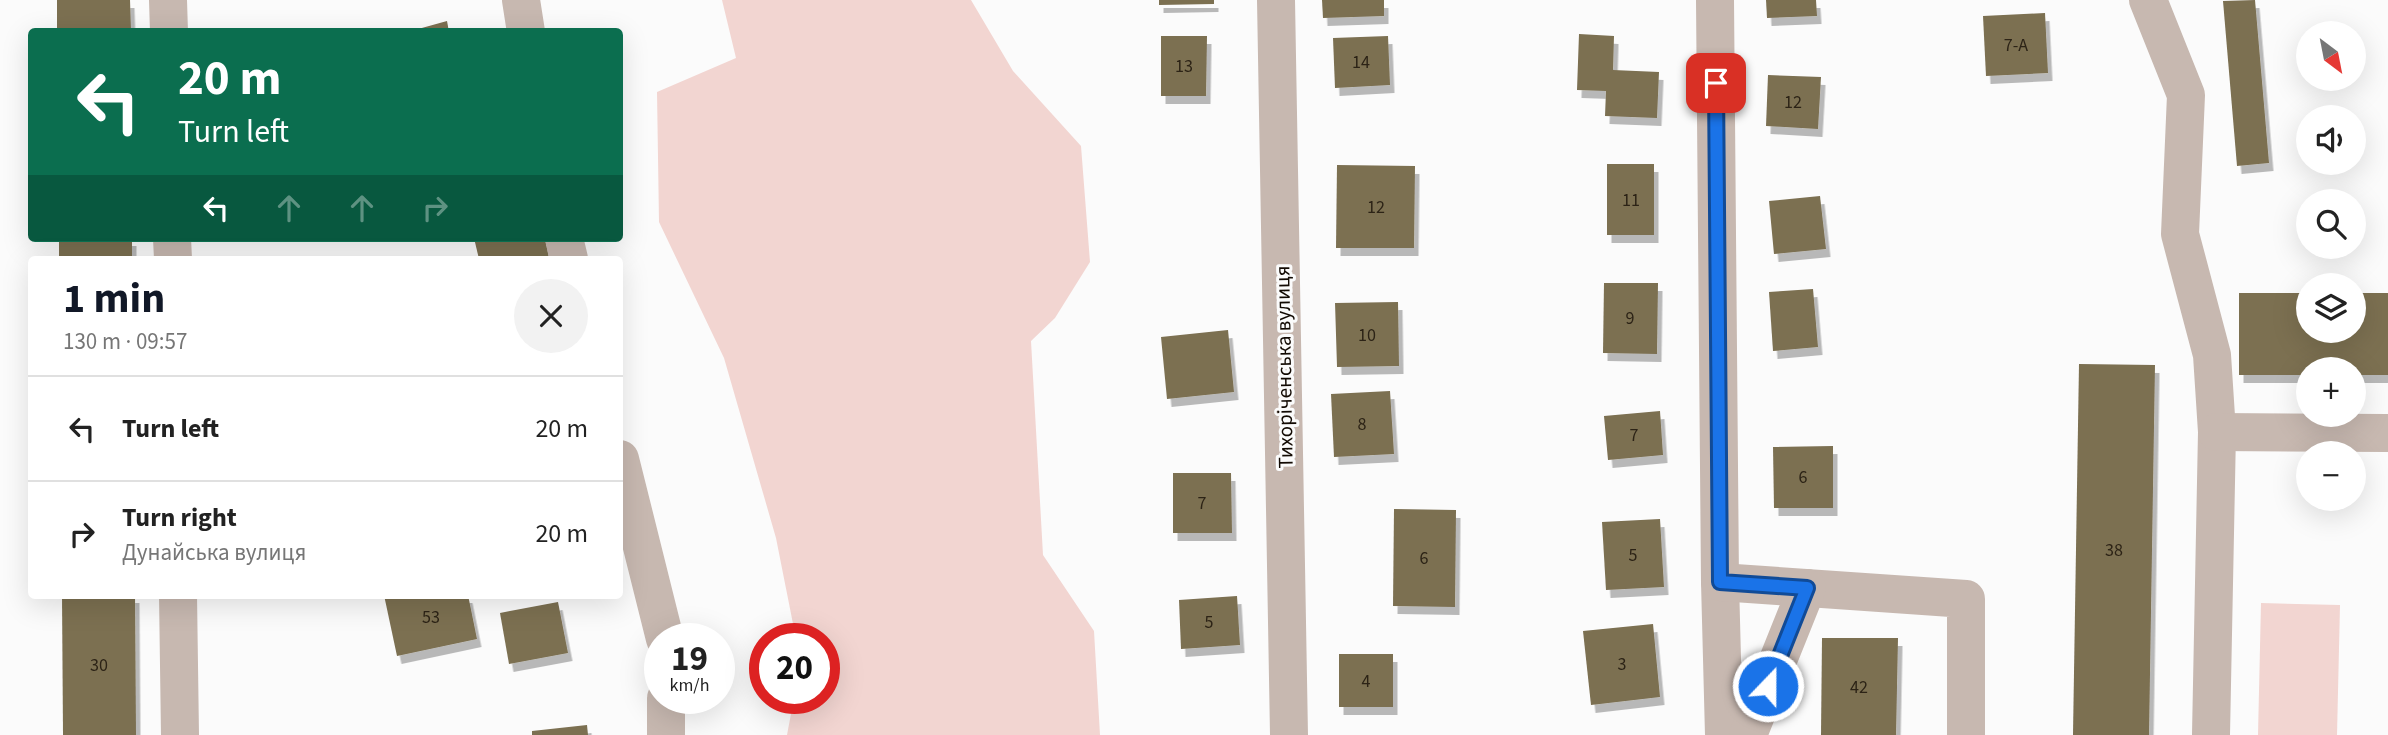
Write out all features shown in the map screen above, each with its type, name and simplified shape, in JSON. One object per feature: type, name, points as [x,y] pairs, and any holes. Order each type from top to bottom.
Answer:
[{"type":"street","points":[[168,0],[169,28]]},
{"type":"street","points":[[521,0],[525,28]]},
{"type":"street","name":"Тихоріченська вулиця","points":[[1276,0],[1289,735]]},
{"type":"street","points":[[1715,0],[1720,582],[1724,735]]},
{"type":"street","points":[[2148,0],[2186,95],[2180,234],[2212,355],[2217,432],[2211,735]]},
{"type":"street","points":[[2217,432],[2388,433]]},
{"type":"street","points":[[623,471],[661,623]]},
{"type":"street","points":[[1720,582],[1966,599],[1966,735]]},
{"type":"street","points":[[1748,735],[1807,588]]},
{"type":"street","points":[[178,599],[180,735]]},
{"type":"street","points":[[666,714],[666,735]]},
{"type":"shaded area","points":[[722,0],[971,0],[1013,71],[1081,146],[1090,262],[1055,318],[1031,341],[1043,555],[1094,631],[1100,735],[787,735],[791,714],[840,714],[840,623],[793,623],[776,538],[724,358],[659,222],[657,92],[736,58]]},
{"type":"shaded area","points":[[2261,603],[2340,605],[2337,735],[2258,735]]},
{"type":"building","points":[[57,0],[130,0],[131,28],[57,28]]},
{"type":"building","points":[[1159,0],[1214,0],[1214,4],[1159,5]]},
{"type":"building","points":[[1322,0],[1384,0],[1384,16],[1323,18]]},
{"type":"building","points":[[1766,0],[1816,0],[1817,16],[1767,18]]},
{"type":"building","points":[[2255,0],[2269,163],[2237,166],[2223,1]]},
{"type":"building","points":[[2045,13],[2048,73],[1986,76],[1983,16]]},
{"type":"building","points":[[447,21],[448,28],[422,28]]},
{"type":"building","points":[[1579,34],[1614,36],[1613,70],[1659,72],[1657,118],[1605,116],[1606,91],[1577,90]]},
{"type":"building","points":[[1161,36],[1207,36],[1206,96],[1161,96]]},
{"type":"building","points":[[1388,36],[1390,85],[1335,88],[1333,38]]},
{"type":"building","points":[[1768,75],[1821,77],[1818,129],[1766,126]]},
{"type":"building","points":[[1607,164],[1654,164],[1654,235],[1607,235]]},
{"type":"building","points":[[1337,165],[1415,166],[1414,248],[1336,248]]},
{"type":"building","points":[[1820,196],[1826,249],[1774,254],[1769,201]]},
{"type":"building","points":[[59,242],[132,242],[132,256],[59,256]]},
{"type":"building","points":[[475,242],[546,242],[548,256],[478,256]]},
{"type":"building","points":[[1604,283],[1658,283],[1657,354],[1603,353]]},
{"type":"building","points":[[1813,289],[1818,347],[1773,351],[1769,292]]},
{"type":"building","points":[[2239,293],[2296,293],[2296,343],[2366,343],[2366,293],[2388,293],[2388,375],[2366,375],[2366,357],[2296,357],[2296,375],[2239,375]]},
{"type":"building","points":[[1398,302],[1399,366],[1337,367],[1335,303]]},
{"type":"building","points":[[1228,330],[1234,392],[1167,399],[1161,337]]},
{"type":"building","points":[[2079,364],[2155,365],[2149,735],[2073,735]]},
{"type":"building","points":[[1390,391],[1394,454],[1334,457],[1331,394]]},
{"type":"building","points":[[1660,411],[1663,455],[1608,460],[1604,416]]},
{"type":"building","points":[[1833,446],[1833,508],[1774,508],[1773,447]]},
{"type":"building","points":[[1173,473],[1231,473],[1232,533],[1173,533]]},
{"type":"building","points":[[1394,509],[1456,510],[1455,607],[1393,606]]},
{"type":"building","points":[[1660,519],[1664,587],[1606,590],[1602,522]]},
{"type":"building","points":[[1237,596],[1240,645],[1181,649],[1179,600]]},
{"type":"building","points":[[62,599],[135,599],[136,735],[63,735]]},
{"type":"building","points":[[385,599],[469,599],[477,639],[397,656]]},
{"type":"building","points":[[558,602],[568,653],[509,664],[500,613]]},
{"type":"building","points":[[1653,624],[1660,697],[1591,705],[1583,631]]},
{"type":"building","points":[[1822,638],[1898,638],[1896,735],[1821,735]]},
{"type":"building","points":[[1339,654],[1393,654],[1393,707],[1339,707]]},
{"type":"building","points":[[587,725],[588,735],[532,735],[532,731]]},
{"type":"route","points":[[1716,83],[1720,582],[1807,588],[1768,686]]}]
